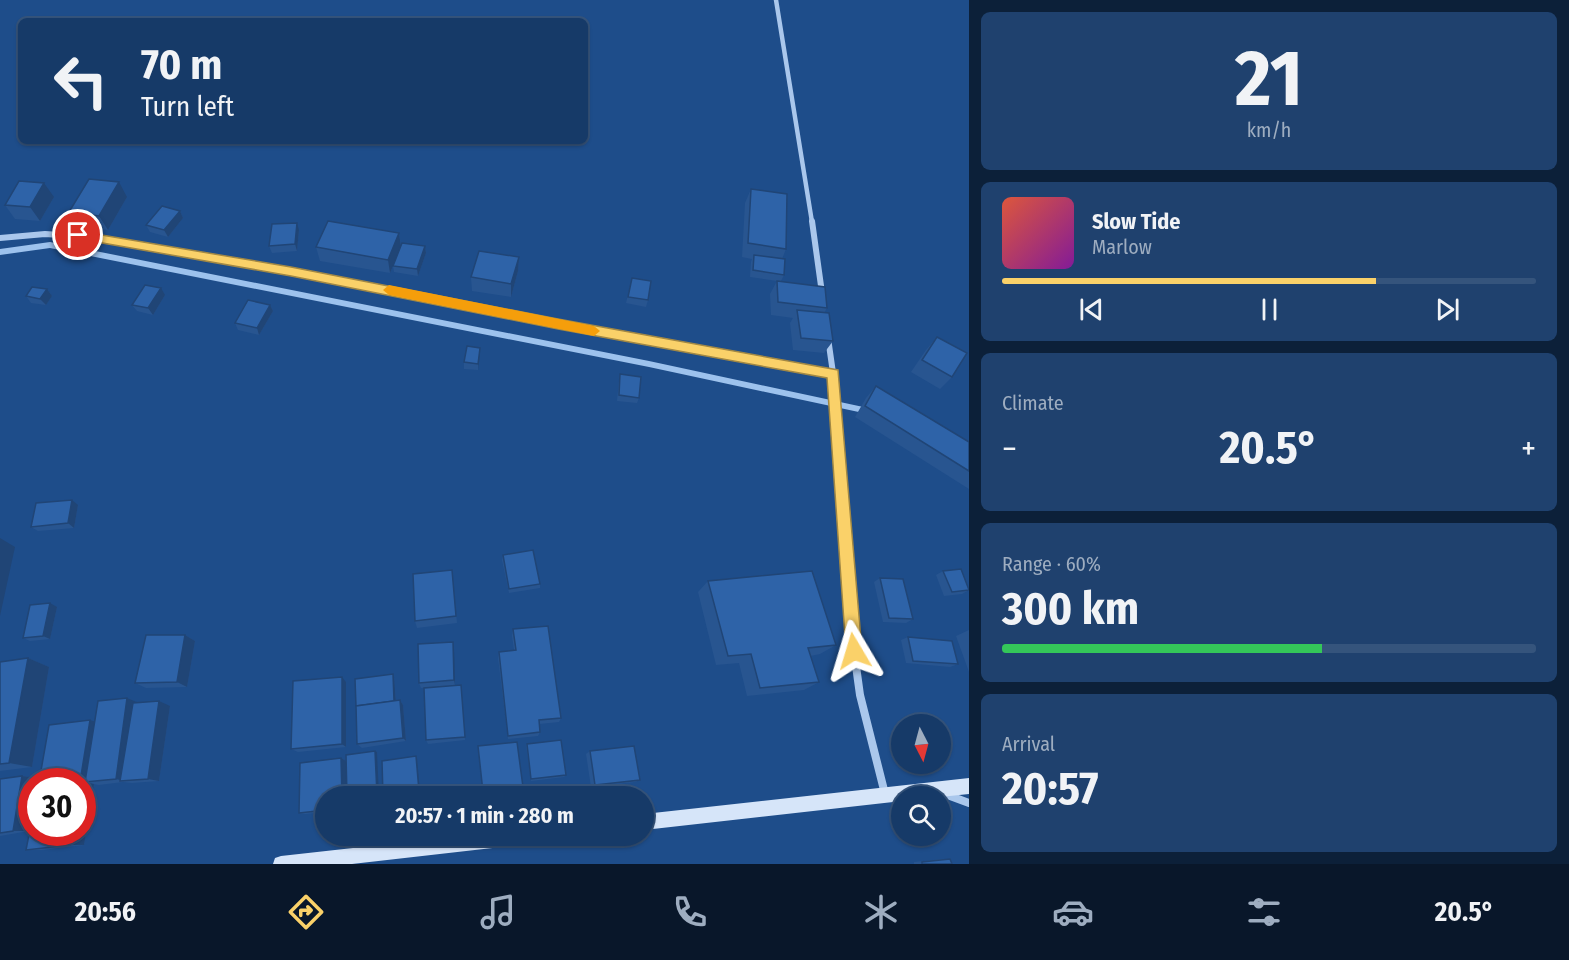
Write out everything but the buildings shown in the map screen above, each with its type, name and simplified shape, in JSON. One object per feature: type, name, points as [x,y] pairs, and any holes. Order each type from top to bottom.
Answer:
[{"type":"main road","points":[[951,788],[969,786]]},
{"type":"main road","points":[[654,821],[891,794]]},
{"type":"main road","points":[[281,864],[439,846]]},
{"type":"street","points":[[776,0],[801,144],[824,304]]},
{"type":"street","points":[[0,238],[55,234],[91,237],[291,271],[558,324],[833,373]]},
{"type":"street","points":[[827,327],[833,373],[851,630],[860,695],[885,794]]},
{"type":"street","points":[[951,796],[969,803]]},
{"type":"waterway","points":[[0,252],[50,245],[649,364],[868,411]]},
{"type":"slow traffic","points":[[389,290],[594,331]]},
{"type":"route","points":[[78,235],[291,271],[558,324],[833,373],[854,651]]}]
